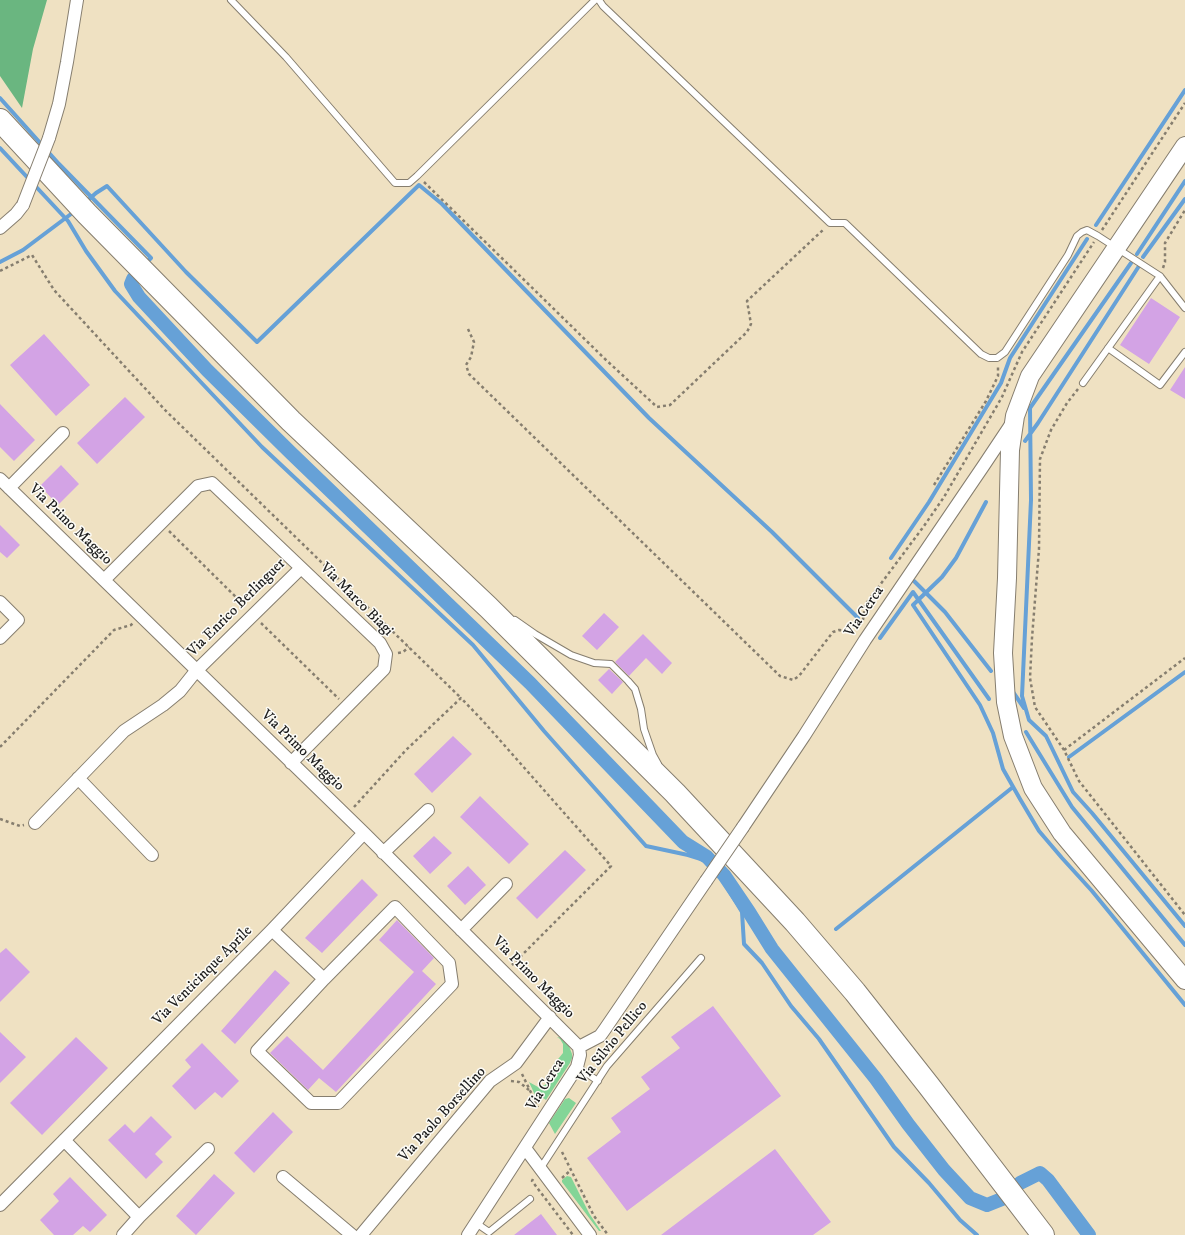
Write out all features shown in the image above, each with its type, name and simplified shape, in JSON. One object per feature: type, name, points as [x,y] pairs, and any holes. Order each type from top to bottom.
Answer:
[{"type":"highway","points":[[0,120],[88,214],[291,421],[488,607],[675,793],[795,922],[855,992],[1043,1235]]},
{"type":"main road","points":[[1185,146],[1118,248],[1030,376],[1015,416],[1010,450],[1007,578],[1003,653],[1006,702],[1013,736],[1033,788],[1062,833],[1185,980]]},
{"type":"street","points":[[0,228],[16,214],[23,205],[49,138],[59,104],[77,0]]},
{"type":"street","name":"Via Cerca","points":[[468,1235],[577,1067],[580,1055],[579,1047],[600,1036],[605,1029],[804,736],[859,638],[984,465],[1015,416]]},
{"type":"street","points":[[4,483],[62,432]]},
{"type":"street","name":"Via Primo Maggio","points":[[4,483],[346,816],[579,1047]]},
{"type":"street","name":"Via Marco Biagi","points":[[104,580],[198,486],[212,483],[380,643],[386,654],[384,669],[291,763]]},
{"type":"street","name":"Via Enrico Berlinguer","points":[[35,823],[124,731],[180,692],[196,671],[301,568]]},
{"type":"street","points":[[0,602],[18,620],[0,638]]},
{"type":"street","points":[[78,778],[152,855]]},
{"type":"street","points":[[383,853],[428,810]]},
{"type":"street","name":"Via Venticinque Aprile","points":[[0,1205],[272,930],[364,834]]},
{"type":"street","points":[[462,930],[506,884]]},
{"type":"street","points":[[395,907],[449,963],[452,984],[338,1103],[311,1103],[258,1051],[324,979],[395,907]]},
{"type":"street","points":[[272,930],[324,979]]},
{"type":"street","name":"Via Paolo Borsellino","points":[[361,1235],[490,1082],[516,1063],[550,1017]]},
{"type":"street","points":[[64,1140],[139,1217]]},
{"type":"street","points":[[123,1235],[208,1148]]},
{"type":"street","points":[[525,1148],[590,1235]]},
{"type":"street","points":[[283,1177],[352,1235]]},
{"type":"lane","points":[[231,0],[286,57],[395,183],[409,183],[417,176],[595,0]]},
{"type":"lane","points":[[599,0],[603,6],[830,223],[845,223],[981,354],[988,358],[998,358],[1005,352],[1068,255],[1077,236],[1087,230],[1118,248],[1160,276],[1185,308]]},
{"type":"lane","points":[[1082,383],[1160,276]]},
{"type":"lane","points":[[1108,348],[1160,385],[1185,352]]},
{"type":"lane","points":[[488,607],[513,619],[571,655],[594,663],[612,664],[635,689],[641,710],[644,729],[653,755],[675,793]]},
{"type":"lane","name":"Via Silvio Pellico","points":[[540,1169],[607,1066],[701,958]]},
{"type":"lane","points":[[577,1067],[598,1081]]},
{"type":"lane","points":[[476,1223],[490,1232],[530,1199]]},
{"type":"path","points":[[860,624],[863,619],[865,605],[944,497],[1002,397],[1022,352],[1185,103]]},
{"type":"path","points":[[417,176],[657,407],[670,405],[747,332],[751,324],[747,301],[830,223]]},
{"type":"path","points":[[1160,276],[1165,262],[1165,244],[1185,210]]},
{"type":"path","points":[[0,271],[32,255],[54,290],[166,410],[462,698],[611,866],[504,973]]},
{"type":"path","points":[[468,329],[474,342],[471,357],[466,365],[469,374],[780,676],[793,680],[799,676],[833,632],[839,630],[846,631],[859,638]]},
{"type":"path","points":[[934,485],[986,402],[998,376],[998,358]]},
{"type":"path","points":[[1082,383],[1067,403],[1051,430],[1040,459],[1039,549],[1030,678],[1035,707],[1064,750],[1079,781],[1185,915]]},
{"type":"path","points":[[0,747],[114,630],[131,625],[140,616]]},
{"type":"path","points":[[858,628],[859,638]]},
{"type":"path","points":[[1064,750],[1185,658]]},
{"type":"path","points":[[346,816],[406,750],[462,698]]},
{"type":"path","points":[[0,819],[20,826],[35,823]]},
{"type":"path","points":[[490,1082],[512,1080],[519,1082],[531,1092]]},
{"type":"green space","points":[[0,0],[47,0],[33,49],[22,108],[0,76]]},
{"type":"green space","points":[[557,1037],[562,1038],[569,1046],[572,1058],[546,1100],[543,1098],[539,1104],[529,1082],[538,1087],[545,1085],[548,1081],[554,1064],[563,1053],[563,1044]]},
{"type":"green space","points":[[569,1098],[576,1103],[555,1134],[549,1123],[565,1099]]},
{"type":"green space","points":[[567,1176],[571,1177],[589,1213],[601,1231],[599,1231],[562,1182],[562,1180]]},
{"type":"building","points":[[1151,298],[1180,317],[1149,364],[1120,345]]},
{"type":"building","points":[[44,334],[90,385],[56,416],[10,365]]},
{"type":"building","points":[[1185,367],[1185,399],[1170,390]]},
{"type":"building","points":[[125,397],[145,417],[97,464],[77,443]]},
{"type":"building","points":[[0,404],[35,440],[14,461],[0,447]]},
{"type":"building","points":[[61,465],[79,484],[58,505],[40,486]]},
{"type":"building","points":[[0,525],[20,545],[7,558],[0,552]]},
{"type":"building","points":[[604,613],[619,627],[597,650],[582,636]]},
{"type":"building","points":[[643,634],[672,663],[662,674],[646,658],[629,676],[615,662]]},
{"type":"building","points":[[609,669],[623,682],[612,694],[598,680]]},
{"type":"building","points":[[453,736],[472,754],[432,793],[414,774]]},
{"type":"building","points":[[480,796],[529,844],[509,864],[460,817]]},
{"type":"building","points":[[434,836],[452,853],[430,874],[413,856]]},
{"type":"building","points":[[565,850],[586,870],[537,919],[516,898]]},
{"type":"building","points":[[468,866],[486,885],[465,905],[447,886]]},
{"type":"building","points":[[362,879],[378,895],[322,953],[305,938]]},
{"type":"building","points":[[397,920],[434,958],[422,971],[436,984],[336,1092],[319,1078],[308,1090],[270,1053],[287,1036],[323,1070],[414,972],[379,940]]},
{"type":"building","points":[[6,948],[30,972],[0,1002],[0,953]]},
{"type":"building","points":[[275,970],[290,983],[235,1044],[221,1031]]},
{"type":"building","points":[[713,1006],[781,1096],[627,1211],[587,1158],[621,1132],[611,1118],[650,1089],[641,1077],[680,1048],[671,1037]]},
{"type":"building","points":[[0,1032],[26,1057],[0,1083]]},
{"type":"building","points":[[76,1037],[108,1068],[42,1135],[10,1103]]},
{"type":"building","points":[[202,1043],[239,1081],[222,1098],[215,1092],[195,1110],[172,1086],[191,1067],[185,1060]]},
{"type":"building","points":[[273,1112],[293,1132],[254,1173],[234,1153]]},
{"type":"building","points":[[151,1116],[172,1137],[155,1154],[163,1162],[146,1179],[108,1140],[125,1124],[134,1133]]},
{"type":"building","points":[[775,1149],[831,1222],[813,1235],[661,1235]]},
{"type":"building","points":[[214,1174],[235,1193],[196,1235],[176,1216]]},
{"type":"building","points":[[70,1177],[107,1215],[90,1232],[83,1226],[73,1235],[54,1235],[40,1220],[59,1201],[53,1194]]},
{"type":"building","points":[[541,1214],[557,1235],[514,1235]]},
{"type":"waterway","points":[[1096,225],[1185,90]]},
{"type":"waterway","points":[[0,98],[59,164],[151,258],[147,262]]},
{"type":"waterway","points":[[0,148],[68,221],[86,251],[115,291],[262,447],[473,645],[544,731],[646,846],[704,860],[723,881],[742,912],[744,944],[762,963],[791,1006],[819,1039],[894,1147],[929,1183],[960,1220],[977,1235]]},
{"type":"waterway","points":[[1137,254],[1185,181]]},
{"type":"waterway","points":[[87,201],[107,186],[186,272],[257,342],[419,185],[442,204],[649,418],[772,532],[858,618]]},
{"type":"waterway","points":[[1143,257],[1185,199]]},
{"type":"waterway","points":[[0,262],[23,250],[71,214]]},
{"type":"waterway","points":[[891,558],[929,502],[1001,383],[1010,358],[1087,239]]},
{"type":"waterway","points":[[1131,263],[1030,408],[1031,500],[1022,696],[1029,720],[1046,736],[1073,792],[1185,926]]},
{"type":"waterway","points":[[1025,441],[1139,266]]},
{"type":"waterway","points":[[133,279],[131,284],[139,297],[207,370],[530,683],[683,842],[707,857],[724,875],[772,949],[876,1079],[908,1124],[944,1170],[970,1198],[987,1205],[1002,1199]]},
{"type":"waterway","points":[[986,502],[956,558],[942,577],[913,605],[980,705],[993,733],[1003,769],[1039,831],[1092,891],[1185,1005]]},
{"type":"waterway","points":[[914,581],[945,612],[991,671]]},
{"type":"waterway","points":[[880,638],[913,592],[989,699]]},
{"type":"waterway","points":[[1069,757],[1185,672]]},
{"type":"waterway","points":[[1013,692],[1024,708]]},
{"type":"waterway","points":[[1026,732],[1072,807],[1185,945]]},
{"type":"waterway","points":[[836,929],[1013,787]]},
{"type":"waterway","points":[[1020,1183],[1040,1173],[1048,1180],[1089,1235]]}]
